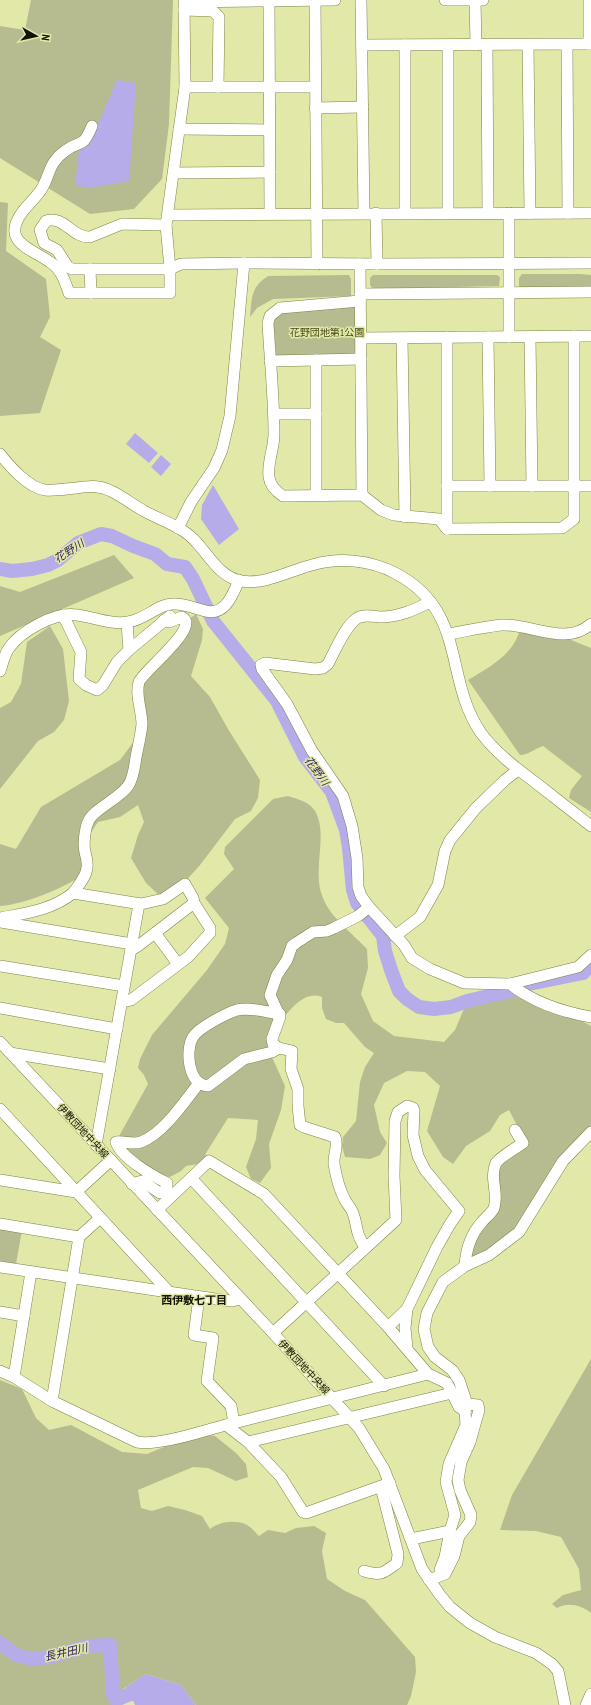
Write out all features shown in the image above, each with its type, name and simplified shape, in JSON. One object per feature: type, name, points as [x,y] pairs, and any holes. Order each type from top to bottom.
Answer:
[{"type":"street","points":[[315,0],[317,264]]},
{"type":"street","points":[[92,126],[85,142],[65,151],[50,168],[41,189],[20,214],[13,230],[15,239],[22,246],[51,263],[57,269],[63,277],[69,293],[170,293],[167,220],[185,87],[184,2],[335,0]]},
{"type":"street","points":[[362,0],[364,213]]},
{"type":"street","points":[[445,0],[483,0]]},
{"type":"street","points":[[475,0],[476,45]]},
{"type":"street","points":[[362,45],[590,44],[589,0]]},
{"type":"street","points":[[269,1],[270,214]]},
{"type":"street","points":[[184,10],[213,11],[219,17],[218,87]]},
{"type":"street","points":[[568,44],[568,213]]},
{"type":"street","points":[[405,213],[406,45]]},
{"type":"street","points":[[448,45],[448,213]]},
{"type":"street","points":[[487,45],[488,213]]},
{"type":"street","points":[[528,45],[530,213]]},
{"type":"street","points":[[185,87],[315,87]]},
{"type":"street","points":[[315,108],[363,107]]},
{"type":"street","points":[[179,129],[269,130]]},
{"type":"street","points":[[174,173],[270,172]]},
{"type":"street","points":[[376,213],[377,264]]},
{"type":"street","points":[[509,213],[509,337]]},
{"type":"street","points":[[591,213],[270,214],[122,224],[84,238],[57,220],[46,221],[40,230],[44,243],[57,250],[68,267],[72,269],[170,269],[181,264],[244,263],[591,263]]},
{"type":"street","points":[[178,528],[191,502],[214,468],[226,438],[230,416],[244,263]]},
{"type":"street","points":[[360,264],[362,495]]},
{"type":"street","points":[[90,269],[90,293]]},
{"type":"street","points":[[447,529],[439,519],[405,517],[381,510],[362,495],[283,496],[277,492],[269,479],[268,469],[274,443],[274,414],[268,323],[270,316],[280,308],[360,298],[591,292]]},
{"type":"street","points":[[447,529],[562,528],[574,519],[574,336]]},
{"type":"street","points":[[361,338],[591,336]]},
{"type":"street","points":[[447,337],[447,529]]},
{"type":"street","points":[[488,337],[490,486]]},
{"type":"street","points":[[530,337],[532,486]]},
{"type":"street","points":[[402,338],[405,517]]},
{"type":"street","points":[[270,361],[361,359]]},
{"type":"street","points":[[316,360],[316,495]]},
{"type":"street","points":[[274,414],[316,414]]},
{"type":"street","points":[[0,454],[8,464],[30,484],[39,489],[47,490],[93,486],[103,488],[178,528],[196,542],[221,570],[230,577],[239,580],[251,582],[263,581],[312,565],[339,560],[367,563],[386,568],[398,575],[419,589],[440,614],[448,634],[465,702],[472,717],[490,745],[518,770],[591,826]]},
{"type":"street","points":[[447,486],[591,486]]},
{"type":"street","points":[[0,671],[4,656],[9,648],[16,641],[48,619],[72,614],[111,622],[127,623],[142,618],[159,607],[167,604],[184,604],[204,611],[217,612],[224,607],[231,598],[239,580]]},
{"type":"street","points":[[430,602],[409,613],[391,617],[364,616],[355,619],[349,625],[328,664],[323,668],[315,669],[265,663],[261,665],[287,704],[312,751],[343,796],[352,826],[357,858],[358,887],[365,910],[395,936],[412,958],[430,969],[464,983],[510,984],[578,967],[591,955]]},
{"type":"street","points":[[62,615],[80,652],[79,679],[86,685],[97,690],[100,688],[117,662],[129,650],[184,604]]},
{"type":"street","points":[[0,918],[47,908],[64,901],[73,893],[86,871],[88,867],[84,850],[88,822],[93,815],[120,796],[129,784],[142,725],[138,694],[139,682],[147,670],[174,644],[186,627],[185,618],[182,617],[169,622],[164,620]]},
{"type":"street","points":[[127,623],[129,650]]},
{"type":"street","points":[[448,634],[502,625],[520,626],[553,634],[573,633],[586,628],[591,624]]},
{"type":"street","points":[[395,936],[420,917],[438,884],[445,851],[450,840],[476,808],[505,780],[518,770]]},
{"type":"street","points":[[73,893],[139,904],[163,899],[186,884],[194,903],[210,928],[210,933],[188,957],[131,1000],[122,1002]]},
{"type":"street","points":[[0,922],[131,947],[155,933],[194,903]]},
{"type":"street","points":[[96,1145],[139,904]]},
{"type":"street","points":[[365,910],[327,931],[312,932],[292,946],[287,960],[277,975],[270,991],[271,999],[280,1014],[278,1025],[272,1039],[273,1044],[280,1048],[292,1051],[291,1069],[298,1089],[300,1125],[335,1137],[336,1147],[334,1157],[338,1181],[344,1199],[353,1214],[359,1239],[366,1247]]},
{"type":"street","points":[[155,933],[178,964]]},
{"type":"street","points":[[0,966],[124,986]]},
{"type":"street","points":[[510,984],[523,994],[546,1004],[591,1017]]},
{"type":"street","points":[[0,1008],[117,1029]]},
{"type":"street","points":[[280,1014],[245,1009],[237,1010],[228,1013],[196,1033],[191,1042],[190,1072],[199,1083],[208,1086],[244,1059],[272,1052],[280,1048]]},
{"type":"street","name":"伊敷団地中央線","points":[[0,1042],[360,1428],[375,1452],[386,1485],[411,1539],[422,1569],[433,1579],[450,1607],[470,1623],[495,1637],[536,1653],[552,1664],[558,1671],[565,1705]]},
{"type":"street","points":[[10,1052],[110,1069]]},
{"type":"street","points":[[132,1184],[142,1181],[160,1193],[168,1186],[167,1183],[144,1170],[132,1161],[116,1142],[140,1142],[150,1136],[169,1121],[199,1083]]},
{"type":"street","points":[[273,1333],[396,1220],[395,1121],[398,1112],[409,1106],[414,1111],[413,1135],[418,1156],[425,1170],[460,1211],[450,1224],[436,1248],[406,1309],[388,1327]]},
{"type":"street","points":[[0,1109],[169,1292]]},
{"type":"street","points":[[0,1126],[9,1119]]},
{"type":"street","points":[[465,1266],[466,1253],[475,1229],[494,1210],[496,1197],[494,1170],[497,1162],[523,1143],[516,1130]]},
{"type":"street","points":[[433,1579],[445,1557],[455,1515],[446,1482],[452,1455],[466,1425],[466,1408],[459,1380],[452,1370],[435,1356],[428,1347],[424,1329],[427,1313],[443,1282],[465,1266],[489,1255],[519,1232],[564,1161],[591,1132]]},
{"type":"street","points":[[76,1192],[110,1160]]},
{"type":"street","points":[[158,1210],[209,1161],[264,1194],[338,1272],[407,1348],[428,1374],[447,1383],[459,1407],[466,1408],[478,1405],[479,1410],[470,1442],[461,1462],[458,1480],[460,1490],[471,1515],[470,1522],[459,1536],[454,1556],[445,1574],[433,1579]]},
{"type":"street","points":[[191,1178],[307,1301],[384,1386]]},
{"type":"street","points":[[0,1180],[76,1192]]},
{"type":"street","points":[[52,1401],[79,1237],[100,1218]]},
{"type":"street","points":[[0,1224],[79,1237]]},
{"type":"street","points":[[0,1267],[199,1297],[232,1301],[240,1299]]},
{"type":"street","points":[[14,1377],[31,1272]]},
{"type":"street","points":[[199,1297],[194,1335],[213,1338],[207,1381],[231,1406],[230,1424],[281,1477],[302,1512],[306,1513],[386,1485],[398,1554],[397,1563],[386,1571],[377,1575],[364,1571]]},
{"type":"street","points":[[406,1309],[405,1328],[407,1348]]},
{"type":"street","points":[[0,1312],[24,1316]]},
{"type":"street","points":[[0,1371],[14,1377],[52,1401],[137,1442],[144,1443],[157,1442],[428,1374]]},
{"type":"street","points":[[248,1442],[452,1393]]},
{"type":"street","points":[[411,1539],[450,1531]]},
{"type":"street","points":[[586,1705],[591,1694]]},
{"type":"green space","points":[[31,0],[173,0],[169,124],[162,179],[134,209],[90,214],[0,158],[0,26],[25,30]]},
{"type":"green space","points":[[0,202],[8,203],[6,251],[46,279],[50,317],[40,337],[61,350],[40,413],[0,416]]},
{"type":"green space","points":[[522,274],[591,275],[591,288],[522,289],[519,286],[519,278]]},
{"type":"green space","points":[[349,275],[351,279],[351,296],[273,299],[257,308],[250,317],[255,289],[262,280],[268,276]]},
{"type":"green space","points":[[373,275],[497,275],[500,277],[499,286],[373,289],[370,285],[370,278]]},
{"type":"green space","name":"花野団地第1公園","points":[[357,307],[357,352],[352,357],[276,357],[273,316],[280,311]]},
{"type":"green space","points":[[114,555],[134,578],[0,636],[0,586],[20,592]]},
{"type":"green space","points":[[196,614],[203,629],[202,640],[191,676],[210,697],[260,780],[258,798],[251,811],[235,819],[200,865],[183,884],[160,896],[146,883],[131,858],[138,835],[144,822],[138,805],[120,817],[98,822],[86,840],[83,875],[43,895],[10,905],[0,906],[0,844],[16,849],[41,807],[120,760],[147,724],[142,698],[143,682],[189,619]]},
{"type":"green space","points":[[50,626],[63,649],[69,701],[64,720],[54,732],[38,741],[0,789],[0,708],[11,702],[21,684],[27,642]]},
{"type":"green space","points":[[525,631],[566,638],[591,648],[591,812],[569,798],[571,790],[582,776],[543,746],[526,754],[520,755],[468,680],[505,655],[519,633]]},
{"type":"green space","points":[[288,796],[310,805],[315,811],[319,821],[321,842],[319,865],[320,887],[326,905],[331,912],[367,949],[368,968],[361,994],[373,1021],[394,1036],[444,1042],[455,1030],[466,1004],[491,992],[512,994],[580,1020],[591,1026],[591,1129],[517,1229],[499,1246],[470,1261],[472,1242],[496,1211],[495,1181],[499,1164],[525,1141],[509,1110],[500,1115],[490,1131],[466,1146],[453,1164],[443,1157],[427,1131],[440,1086],[425,1072],[407,1071],[384,1083],[374,1105],[380,1132],[387,1143],[380,1155],[370,1159],[345,1157],[342,1146],[343,1137],[356,1121],[360,1082],[365,1067],[374,1053],[365,1047],[344,1023],[336,1023],[326,1019],[322,1008],[322,997],[313,996],[305,998],[296,1004],[282,1020],[267,1046],[285,1086],[281,1110],[269,1144],[271,1168],[260,1183],[251,1179],[246,1167],[256,1139],[258,1120],[228,1118],[206,1153],[204,1163],[186,1166],[181,1171],[170,1177],[158,1176],[121,1146],[118,1138],[148,1084],[144,1075],[138,1068],[140,1059],[152,1035],[207,970],[225,944],[229,928],[205,898],[234,869],[224,854],[225,847],[273,799]]},
{"type":"green space","points":[[0,1226],[22,1230],[16,1264],[0,1261]]},
{"type":"green space","points":[[591,1359],[591,1613],[579,1606],[566,1605],[557,1608],[552,1604],[563,1595],[581,1590],[579,1569],[561,1537],[536,1531],[500,1530],[512,1495]]},
{"type":"green space","points":[[0,1380],[22,1389],[36,1418],[49,1430],[71,1425],[122,1452],[147,1454],[195,1434],[215,1436],[236,1453],[246,1464],[248,1477],[236,1481],[208,1468],[193,1467],[138,1490],[141,1508],[152,1511],[168,1506],[185,1510],[202,1516],[210,1529],[227,1522],[243,1523],[250,1527],[259,1536],[268,1530],[285,1533],[296,1528],[314,1526],[326,1533],[322,1551],[327,1579],[345,1591],[365,1600],[415,1657],[416,1672],[411,1696],[407,1705],[196,1705],[181,1685],[146,1674],[110,1700],[115,1705],[0,1705]]},
{"type":"shaded area","points":[[117,80],[136,83],[129,181],[89,188],[75,185],[79,150],[89,145]]},
{"type":"shaded area","points":[[135,433],[158,453],[149,463],[126,444]]},
{"type":"shaded area","points":[[161,455],[171,464],[161,476],[151,467]]},
{"type":"shaded area","points":[[213,485],[239,529],[219,545],[201,519],[202,505]]},
{"type":"shaded area","points":[[146,1674],[181,1685],[196,1705],[135,1705],[126,1687]]},
{"type":"waterway","name":"花野川","points":[[0,569],[12,571],[32,569],[48,565],[58,560],[78,543],[101,534],[112,536],[155,554],[167,564],[185,567],[193,579],[213,621],[277,701],[305,757],[332,792],[346,830],[353,890],[357,903],[383,936],[385,951],[391,970],[399,991],[407,999],[419,1007],[434,1009],[451,1007],[467,1001],[510,991],[529,984],[583,973],[591,964]]},
{"type":"waterway","name":"長井田川","points":[[0,1643],[16,1655],[32,1659],[51,1657],[87,1646],[110,1645],[113,1694],[116,1700],[135,1692]]},
{"type":"district","name":"西伊敷七丁目","points":[[194,1300]]}]
